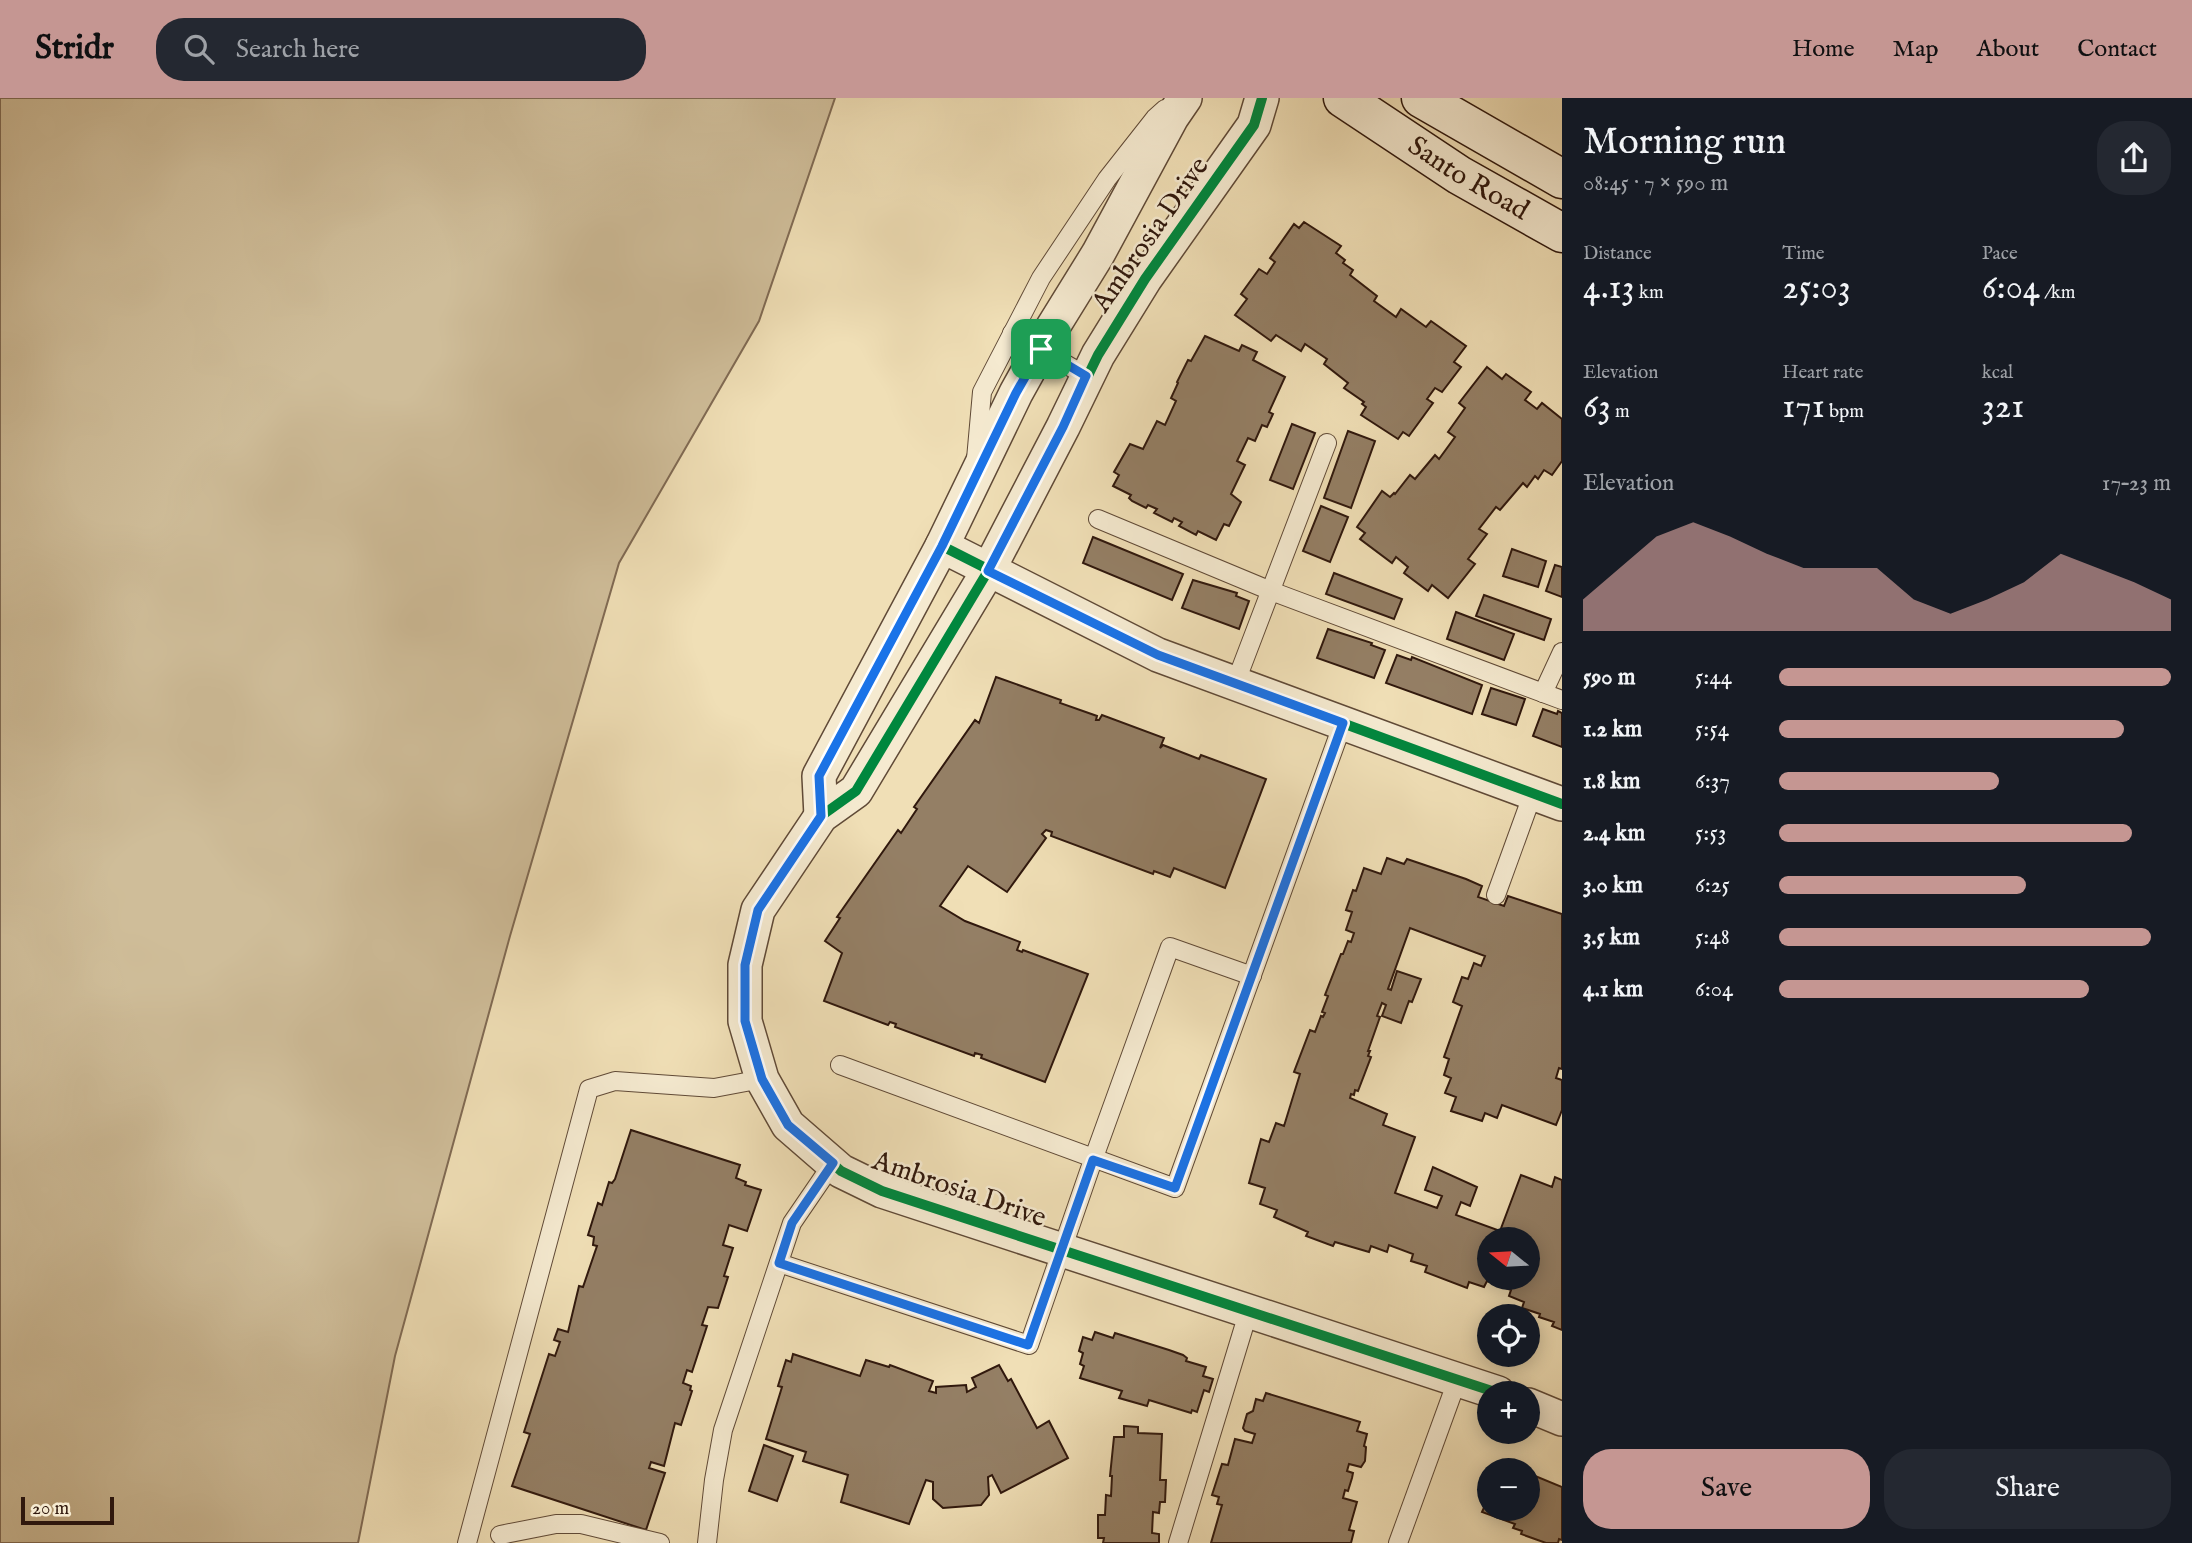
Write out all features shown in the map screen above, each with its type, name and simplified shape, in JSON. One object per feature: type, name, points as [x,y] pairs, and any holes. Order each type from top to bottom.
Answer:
[{"type":"street","name":"Ambrosia Drive","points":[[821,816],[819,776],[942,546],[1016,393],[1185,98]]},
{"type":"street","name":"Ambrosia Drive","points":[[1262,98],[1254,125],[1145,279],[1086,376],[1063,427],[988,571],[856,791],[821,816],[758,910],[745,965],[745,1021],[762,1079],[788,1125],[841,1171],[882,1191],[1477,1385]]},
{"type":"street","name":"Santo Road","points":[[1343,98],[1459,175],[1562,233]]},
{"type":"street","name":"Santo Road","points":[[1421,98],[1562,179]]},
{"type":"street","points":[[942,546],[1158,655],[1548,799]]},
{"type":"street","points":[[1540,1410],[1562,1419]]},
{"type":"lane","points":[[974,481],[982,393],[1041,278],[1107,178],[1155,118],[1179,98]]},
{"type":"lane","points":[[1012,333],[1086,376]]},
{"type":"lane","points":[[1235,684],[1327,443]]},
{"type":"lane","points":[[1098,519],[1271,591],[1562,699]]},
{"type":"lane","points":[[1543,692],[1562,652]]},
{"type":"lane","points":[[840,1065],[1175,1188],[1343,723]]},
{"type":"lane","points":[[1496,895],[1548,799]]},
{"type":"lane","points":[[779,1263],[1028,1345],[1170,947],[1252,976]]},
{"type":"lane","points":[[467,1543],[589,1089],[615,1082],[713,1088],[762,1079]]},
{"type":"lane","points":[[707,1543],[723,1430],[792,1223],[833,1163]]},
{"type":"lane","points":[[1178,1543],[1249,1310]]},
{"type":"lane","points":[[1398,1543],[1458,1378]]},
{"type":"lane","points":[[500,1535],[555,1524],[581,1524],[660,1543]]},
{"type":"shaded area","points":[[0,98],[835,98],[759,321],[619,563],[510,936],[395,1356],[358,1543],[0,1543]]},
{"type":"building","points":[[1304,222],[1341,246],[1336,253],[1345,260],[1343,263],[1353,270],[1350,275],[1377,296],[1374,301],[1396,317],[1401,309],[1426,327],[1431,321],[1466,346],[1454,362],[1461,367],[1442,392],[1435,388],[1427,399],[1433,403],[1409,436],[1403,432],[1398,439],[1361,415],[1366,407],[1362,404],[1364,402],[1344,388],[1348,383],[1324,364],[1327,359],[1305,344],[1301,351],[1276,335],[1271,341],[1235,315],[1247,299],[1241,294],[1259,269],[1267,274],[1275,262],[1270,258],[1294,224],[1299,228]]},
{"type":"building","points":[[1205,336],[1239,351],[1242,345],[1257,352],[1253,360],[1285,377],[1269,412],[1273,414],[1267,427],[1262,425],[1255,441],[1248,438],[1237,461],[1245,465],[1231,494],[1241,502],[1229,526],[1224,524],[1216,540],[1198,531],[1196,535],[1179,526],[1182,522],[1174,518],[1172,522],[1154,513],[1157,509],[1148,505],[1146,508],[1132,501],[1129,498],[1131,495],[1113,486],[1119,475],[1114,472],[1130,444],[1143,449],[1157,421],[1165,425],[1176,401],[1171,398],[1177,382]]},
{"type":"building","points":[[1487,367],[1502,379],[1506,374],[1531,392],[1525,400],[1537,409],[1542,403],[1562,419],[1562,461],[1552,475],[1544,470],[1538,479],[1535,476],[1527,487],[1523,483],[1500,510],[1496,507],[1479,529],[1487,534],[1468,559],[1475,564],[1448,598],[1432,585],[1428,591],[1404,573],[1408,567],[1396,557],[1392,563],[1360,539],[1365,533],[1357,527],[1382,491],[1390,497],[1410,475],[1415,479],[1435,455],[1439,459],[1455,437],[1448,432],[1465,408],[1459,403]]},
{"type":"building","points":[[1292,424],[1315,433],[1293,489],[1270,480]]},
{"type":"building","points":[[1348,431],[1375,441],[1351,508],[1324,498]]},
{"type":"building","points":[[1321,506],[1348,517],[1330,562],[1303,551]]},
{"type":"building","points":[[1093,537],[1183,574],[1172,600],[1083,563]]},
{"type":"building","points":[[1512,549],[1546,561],[1538,587],[1503,576]]},
{"type":"building","points":[[1555,565],[1562,567],[1562,597],[1546,591]]},
{"type":"building","points":[[1334,573],[1402,599],[1394,619],[1326,594]]},
{"type":"building","points":[[1193,580],[1237,593],[1236,596],[1249,601],[1239,629],[1182,608]]},
{"type":"building","points":[[1484,595],[1551,619],[1544,640],[1476,616]]},
{"type":"building","points":[[1456,612],[1514,634],[1504,660],[1447,639]]},
{"type":"building","points":[[1328,629],[1385,650],[1374,678],[1317,658]]},
{"type":"building","points":[[1397,655],[1411,660],[1412,657],[1482,685],[1472,714],[1386,683]]},
{"type":"building","points":[[996,677],[1061,700],[1060,703],[1097,716],[1096,720],[1102,715],[1164,738],[1160,748],[1163,745],[1199,759],[1201,755],[1266,779],[1225,888],[1174,868],[1170,877],[1154,871],[1153,874],[1051,836],[1052,832],[1046,830],[1042,834],[1046,838],[1007,892],[968,866],[940,906],[965,921],[1020,942],[1017,950],[1088,974],[1045,1082],[981,1058],[982,1055],[975,1053],[974,1056],[895,1027],[896,1024],[890,1022],[888,1025],[824,1001],[842,953],[825,941],[840,918],[837,917],[898,830],[901,833],[917,809],[914,807],[975,720],[979,723]]},
{"type":"building","points":[[1491,688],[1525,699],[1516,725],[1482,714]]},
{"type":"building","points":[[1543,709],[1562,713],[1562,747],[1533,736]]},
{"type":"building","points":[[1387,858],[1404,864],[1407,859],[1482,886],[1478,897],[1504,906],[1508,896],[1562,914],[1562,1069],[1559,1068],[1556,1078],[1562,1080],[1562,1110],[1556,1125],[1502,1105],[1497,1118],[1485,1113],[1482,1121],[1451,1111],[1456,1097],[1445,1093],[1451,1078],[1444,1075],[1449,1059],[1444,1057],[1462,1006],[1453,1002],[1462,977],[1468,979],[1474,963],[1481,966],[1485,956],[1410,928],[1388,989],[1391,990],[1397,971],[1421,979],[1401,1023],[1382,1016],[1386,1005],[1382,1003],[1368,1051],[1368,1056],[1371,1057],[1358,1091],[1355,1090],[1354,1095],[1351,1094],[1350,1098],[1387,1114],[1383,1125],[1415,1137],[1395,1193],[1437,1208],[1442,1196],[1425,1190],[1433,1167],[1477,1187],[1470,1206],[1461,1202],[1456,1215],[1489,1227],[1477,1227],[1477,1285],[1469,1282],[1467,1288],[1425,1272],[1427,1266],[1411,1261],[1413,1254],[1389,1245],[1387,1252],[1371,1246],[1369,1252],[1335,1242],[1333,1246],[1306,1236],[1308,1232],[1274,1217],[1277,1210],[1260,1204],[1265,1188],[1249,1183],[1261,1139],[1269,1142],[1276,1123],[1284,1126],[1300,1074],[1294,1072],[1310,1030],[1315,1032],[1321,1016],[1325,1013],[1322,1012],[1328,996],[1325,995],[1341,954],[1348,941],[1351,942],[1354,933],[1346,930],[1352,912],[1346,910],[1364,868],[1381,874]]},
{"type":"building","points":[[631,1130],[740,1165],[736,1178],[746,1182],[745,1185],[761,1190],[747,1231],[729,1225],[723,1245],[733,1248],[724,1276],[728,1277],[718,1308],[708,1307],[702,1325],[707,1326],[692,1372],[687,1370],[683,1383],[691,1386],[692,1391],[681,1425],[675,1423],[664,1466],[651,1462],[649,1468],[665,1473],[646,1530],[512,1486],[530,1434],[524,1432],[549,1354],[555,1356],[560,1342],[554,1340],[558,1329],[568,1332],[579,1286],[583,1287],[597,1246],[593,1245],[594,1237],[588,1235],[598,1203],[602,1205],[609,1182],[612,1183],[615,1179]]},
{"type":"building","points":[[1521,1175],[1552,1187],[1555,1177],[1562,1180],[1562,1330],[1552,1326],[1554,1322],[1540,1317],[1540,1304],[1523,1304],[1509,1296],[1511,1290],[1540,1290],[1540,1227],[1502,1227]]},
{"type":"building","points":[[1095,1332],[1113,1338],[1115,1333],[1169,1350],[1183,1355],[1187,1358],[1186,1361],[1206,1367],[1203,1376],[1213,1379],[1209,1392],[1204,1390],[1197,1412],[1192,1410],[1191,1413],[1149,1400],[1147,1406],[1119,1398],[1122,1391],[1080,1378],[1084,1366],[1080,1364],[1083,1353],[1079,1351],[1083,1337],[1092,1340]]},
{"type":"building","points":[[793,1354],[860,1376],[866,1360],[889,1367],[890,1365],[933,1381],[929,1391],[936,1393],[936,1387],[966,1385],[967,1392],[976,1387],[972,1378],[999,1365],[1008,1381],[1011,1379],[1037,1428],[1049,1421],[1068,1458],[1001,1493],[992,1475],[988,1477],[989,1495],[981,1505],[943,1508],[933,1499],[933,1482],[926,1480],[909,1524],[841,1502],[848,1475],[803,1461],[806,1452],[766,1439],[782,1387],[778,1386],[786,1360],[791,1362]]},
{"type":"building","points":[[1266,1393],[1360,1422],[1357,1431],[1367,1434],[1364,1446],[1365,1461],[1361,1467],[1349,1464],[1347,1471],[1353,1473],[1343,1498],[1357,1502],[1349,1530],[1354,1531],[1351,1543],[1211,1543],[1222,1505],[1217,1504],[1219,1497],[1212,1495],[1222,1464],[1228,1465],[1235,1439],[1252,1443],[1255,1434],[1243,1428],[1247,1414],[1253,1411],[1256,1399],[1263,1401]]},
{"type":"building","points":[[1124,1426],[1138,1427],[1138,1433],[1162,1434],[1160,1480],[1166,1480],[1165,1502],[1160,1502],[1159,1513],[1153,1512],[1152,1533],[1159,1534],[1159,1543],[1103,1543],[1104,1538],[1098,1538],[1098,1515],[1105,1515],[1106,1495],[1111,1496],[1114,1437],[1124,1437]]},
{"type":"building","points":[[764,1445],[793,1456],[777,1501],[749,1491]]},
{"type":"building","points":[[1540,1478],[1562,1487],[1562,1540],[1559,1539],[1558,1543],[1546,1543],[1521,1534],[1522,1531],[1513,1528],[1515,1524],[1507,1521],[1540,1521]]},
{"type":"cycle path","points":[[1262,98],[1254,125],[1145,279],[1098,355],[988,571],[856,791],[821,816],[758,910],[745,965],[745,1021],[762,1079],[788,1125],[841,1171],[882,1191],[1477,1386]]},
{"type":"cycle path","points":[[942,546],[1158,655],[1562,804]]},
{"type":"route","points":[[1041,349],[1086,376],[1063,427],[988,571],[1158,655],[1343,723],[1175,1188],[1093,1160],[1028,1345],[779,1263],[792,1223],[833,1163],[788,1125],[762,1079],[745,1021],[745,965],[758,910],[821,816],[819,776],[942,546],[1016,393],[1041,349]]}]
